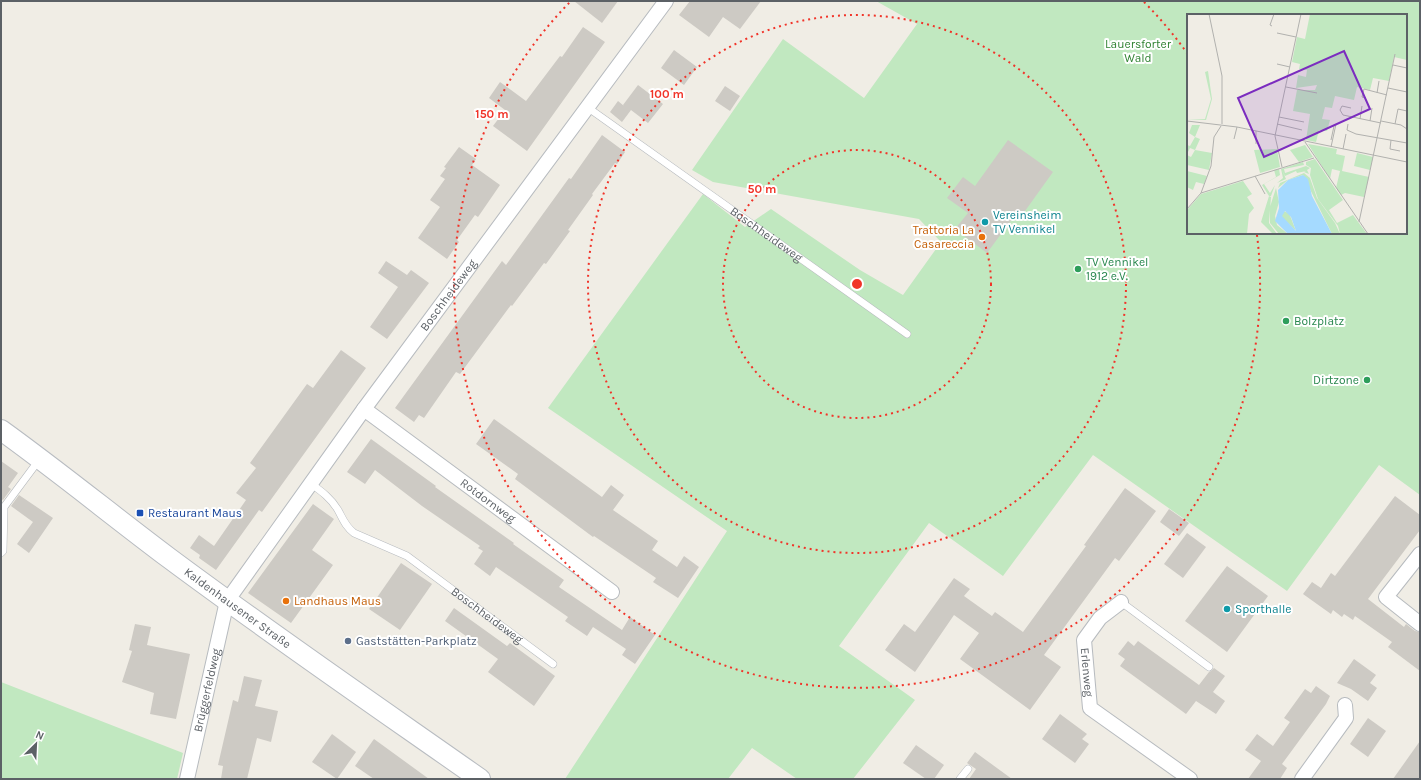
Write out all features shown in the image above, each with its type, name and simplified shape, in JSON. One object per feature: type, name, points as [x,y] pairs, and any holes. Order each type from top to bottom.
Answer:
[{"type":"main road","name":"Kaldenhausener Straße","points":[[1,430],[40,458],[134,532],[227,601],[480,779]]},
{"type":"street","name":"Boschheideweg","points":[[227,601],[364,409],[666,1]]},
{"type":"street","name":"Rotdornweg","points":[[364,409],[612,592]]},
{"type":"street","points":[[1420,554],[1386,598],[1420,624]]},
{"type":"street","name":"Brüggerfeldweg","points":[[187,779],[227,601]]},
{"type":"street","name":"Erlenweg","points":[[1121,602],[1100,618],[1084,640],[1090,708],[1190,779]]},
{"type":"street","points":[[1302,779],[1346,718],[1345,705]]},
{"type":"lane","name":"Boschheideweg","points":[[587,108],[907,334]]},
{"type":"lane","points":[[1,553],[3,551],[4,507],[40,458]]},
{"type":"lane","name":"Boschheideweg","points":[[310,483],[332,501],[347,528],[354,533],[406,556],[553,664]]},
{"type":"lane","points":[[1121,602],[1209,667]]},
{"type":"lane","points":[[960,779],[968,769]]},
{"type":"green space","name":"Lauersforter Wald","points":[[876,1],[1420,1],[1420,495],[1379,465],[1287,591],[1093,455],[1003,576],[929,523],[839,646],[915,700],[853,779],[797,779],[752,748],[728,779],[565,779],[727,531],[548,408],[703,194],[745,227],[771,209],[860,270],[903,295],[941,242],[919,219],[713,182],[692,170],[783,39],[864,98],[917,24]]},
{"type":"green space","points":[[1,682],[183,753],[177,779],[1,779]]},
{"type":"building","points":[[574,1],[618,1],[602,23]]},
{"type":"building","points":[[690,1],[761,1],[740,29],[723,17],[709,37],[679,15]]},
{"type":"building","points":[[583,27],[605,42],[527,151],[493,126],[505,110],[489,98],[500,82],[526,101],[560,56],[562,57]]},
{"type":"building","points":[[674,50],[697,67],[684,85],[661,68]]},
{"type":"building","points":[[638,85],[663,104],[648,123],[631,110],[622,122],[610,112],[618,101],[624,106],[623,105]]},
{"type":"building","points":[[725,86],[740,96],[730,111],[715,101]]},
{"type":"building","points":[[602,135],[625,152],[592,194],[593,195],[568,230],[570,231],[546,264],[544,263],[512,306],[511,305],[460,374],[456,372],[424,418],[419,415],[414,422],[395,408],[502,261],[506,265],[569,178],[571,179]]},
{"type":"building","points":[[1008,140],[1053,172],[1020,218],[1015,215],[987,253],[955,229],[968,213],[947,198],[963,177],[975,186]]},
{"type":"building","points":[[459,147],[476,159],[472,165],[500,185],[478,217],[475,215],[457,240],[459,242],[447,259],[418,238],[440,207],[430,200],[445,179],[440,176],[446,168],[444,167]]},
{"type":"building","points":[[386,261],[407,275],[411,270],[429,283],[387,339],[370,327],[398,287],[378,273]]},
{"type":"building","points":[[341,350],[366,368],[262,512],[259,510],[216,570],[199,558],[200,555],[190,548],[199,535],[214,546],[246,500],[236,493],[256,468],[250,463],[307,384],[313,388]]},
{"type":"building","points":[[494,419],[602,497],[611,485],[624,495],[613,510],[658,541],[652,550],[677,567],[684,556],[699,567],[678,598],[653,582],[656,578],[594,536],[593,537],[515,479],[518,474],[476,444]]},
{"type":"building","points":[[371,439],[564,580],[559,587],[622,630],[630,617],[655,635],[635,664],[622,655],[626,649],[593,627],[587,636],[565,621],[568,617],[496,567],[490,576],[474,564],[483,551],[478,548],[480,546],[422,506],[375,470],[365,484],[347,472]]},
{"type":"building","points":[[1,461],[18,473],[8,487],[11,489],[3,500],[1,499]]},
{"type":"building","points":[[1125,488],[1156,511],[1119,561],[1115,558],[1044,655],[1061,667],[1030,710],[960,659],[979,633],[954,615],[915,672],[885,650],[904,624],[915,632],[954,578],[970,589],[964,596],[992,616],[995,612],[1023,632],[1086,546],[1084,545]]},
{"type":"building","points":[[19,495],[53,518],[29,553],[17,544],[33,522],[11,506]]},
{"type":"building","points":[[1395,496],[1420,515],[1420,530],[1368,599],[1404,627],[1406,624],[1415,631],[1420,632],[1420,671],[1388,647],[1392,642],[1355,616],[1353,620],[1344,614],[1342,617],[1333,610],[1331,614],[1303,594],[1312,582],[1321,588],[1331,573],[1335,576]]},
{"type":"building","points":[[313,504],[334,519],[312,550],[333,565],[291,623],[248,593]]},
{"type":"building","points":[[1169,509],[1189,523],[1179,536],[1160,522]]},
{"type":"building","points":[[1187,533],[1206,547],[1183,578],[1164,564]]},
{"type":"building","points":[[401,563],[432,584],[400,630],[369,609]]},
{"type":"building","name":"Sporthalle","points":[[1227,566],[1268,596],[1227,652],[1185,621]]},
{"type":"building","points":[[454,608],[507,646],[510,643],[555,676],[534,706],[488,672],[498,659],[445,621]]},
{"type":"building","points":[[135,624],[151,627],[147,645],[190,654],[176,719],[150,714],[154,693],[122,682],[132,651],[129,650]]},
{"type":"building","points":[[1128,641],[1134,646],[1138,641],[1199,685],[1214,668],[1225,676],[1213,692],[1225,701],[1216,714],[1196,701],[1186,714],[1120,666],[1125,659],[1118,654]]},
{"type":"building","points":[[1354,659],[1376,675],[1370,683],[1377,688],[1368,701],[1351,689],[1337,683]]},
{"type":"building","points":[[244,676],[262,680],[255,706],[278,711],[271,742],[257,738],[247,779],[221,779],[223,766],[218,765],[233,700],[238,702]]},
{"type":"building","points":[[1316,686],[1330,696],[1326,704],[1282,764],[1287,768],[1280,779],[1248,779],[1261,761],[1245,750],[1257,734],[1273,746],[1290,722],[1284,718],[1305,689],[1311,693]]},
{"type":"building","points":[[1060,714],[1087,734],[1082,739],[1089,744],[1075,763],[1042,739]]},
{"type":"building","points":[[1368,718],[1386,731],[1368,757],[1350,744]]},
{"type":"building","points":[[332,734],[356,752],[337,779],[312,762]]},
{"type":"building","points":[[374,739],[429,779],[374,779],[355,766]]},
{"type":"building","points":[[1420,741],[1420,779],[1393,779]]},
{"type":"building","points":[[916,745],[944,765],[934,779],[926,779],[903,763]]},
{"type":"building","points":[[975,752],[1012,779],[969,779],[976,769],[967,763]]},
{"type":"place","name":"Vereinsheim TV Vennikel","points":[[985,222]]},
{"type":"place","name":"Trattoria La Casareccia","points":[[982,237]]},
{"type":"place","name":"TV Vennikel 1912 e.V.","points":[[1078,269]]},
{"type":"place","name":"Bolzplatz","points":[[1286,321]]},
{"type":"place","name":"Dirtzone","points":[[1367,380]]},
{"type":"place","name":"Restaurant Maus","points":[[140,513]]},
{"type":"place","name":"Landhaus Maus","points":[[286,601]]},
{"type":"place","name":"Sporthalle","points":[[1227,609]]},
{"type":"place","name":"Gaststätten-Parkplatz","points":[[348,641]]}]
